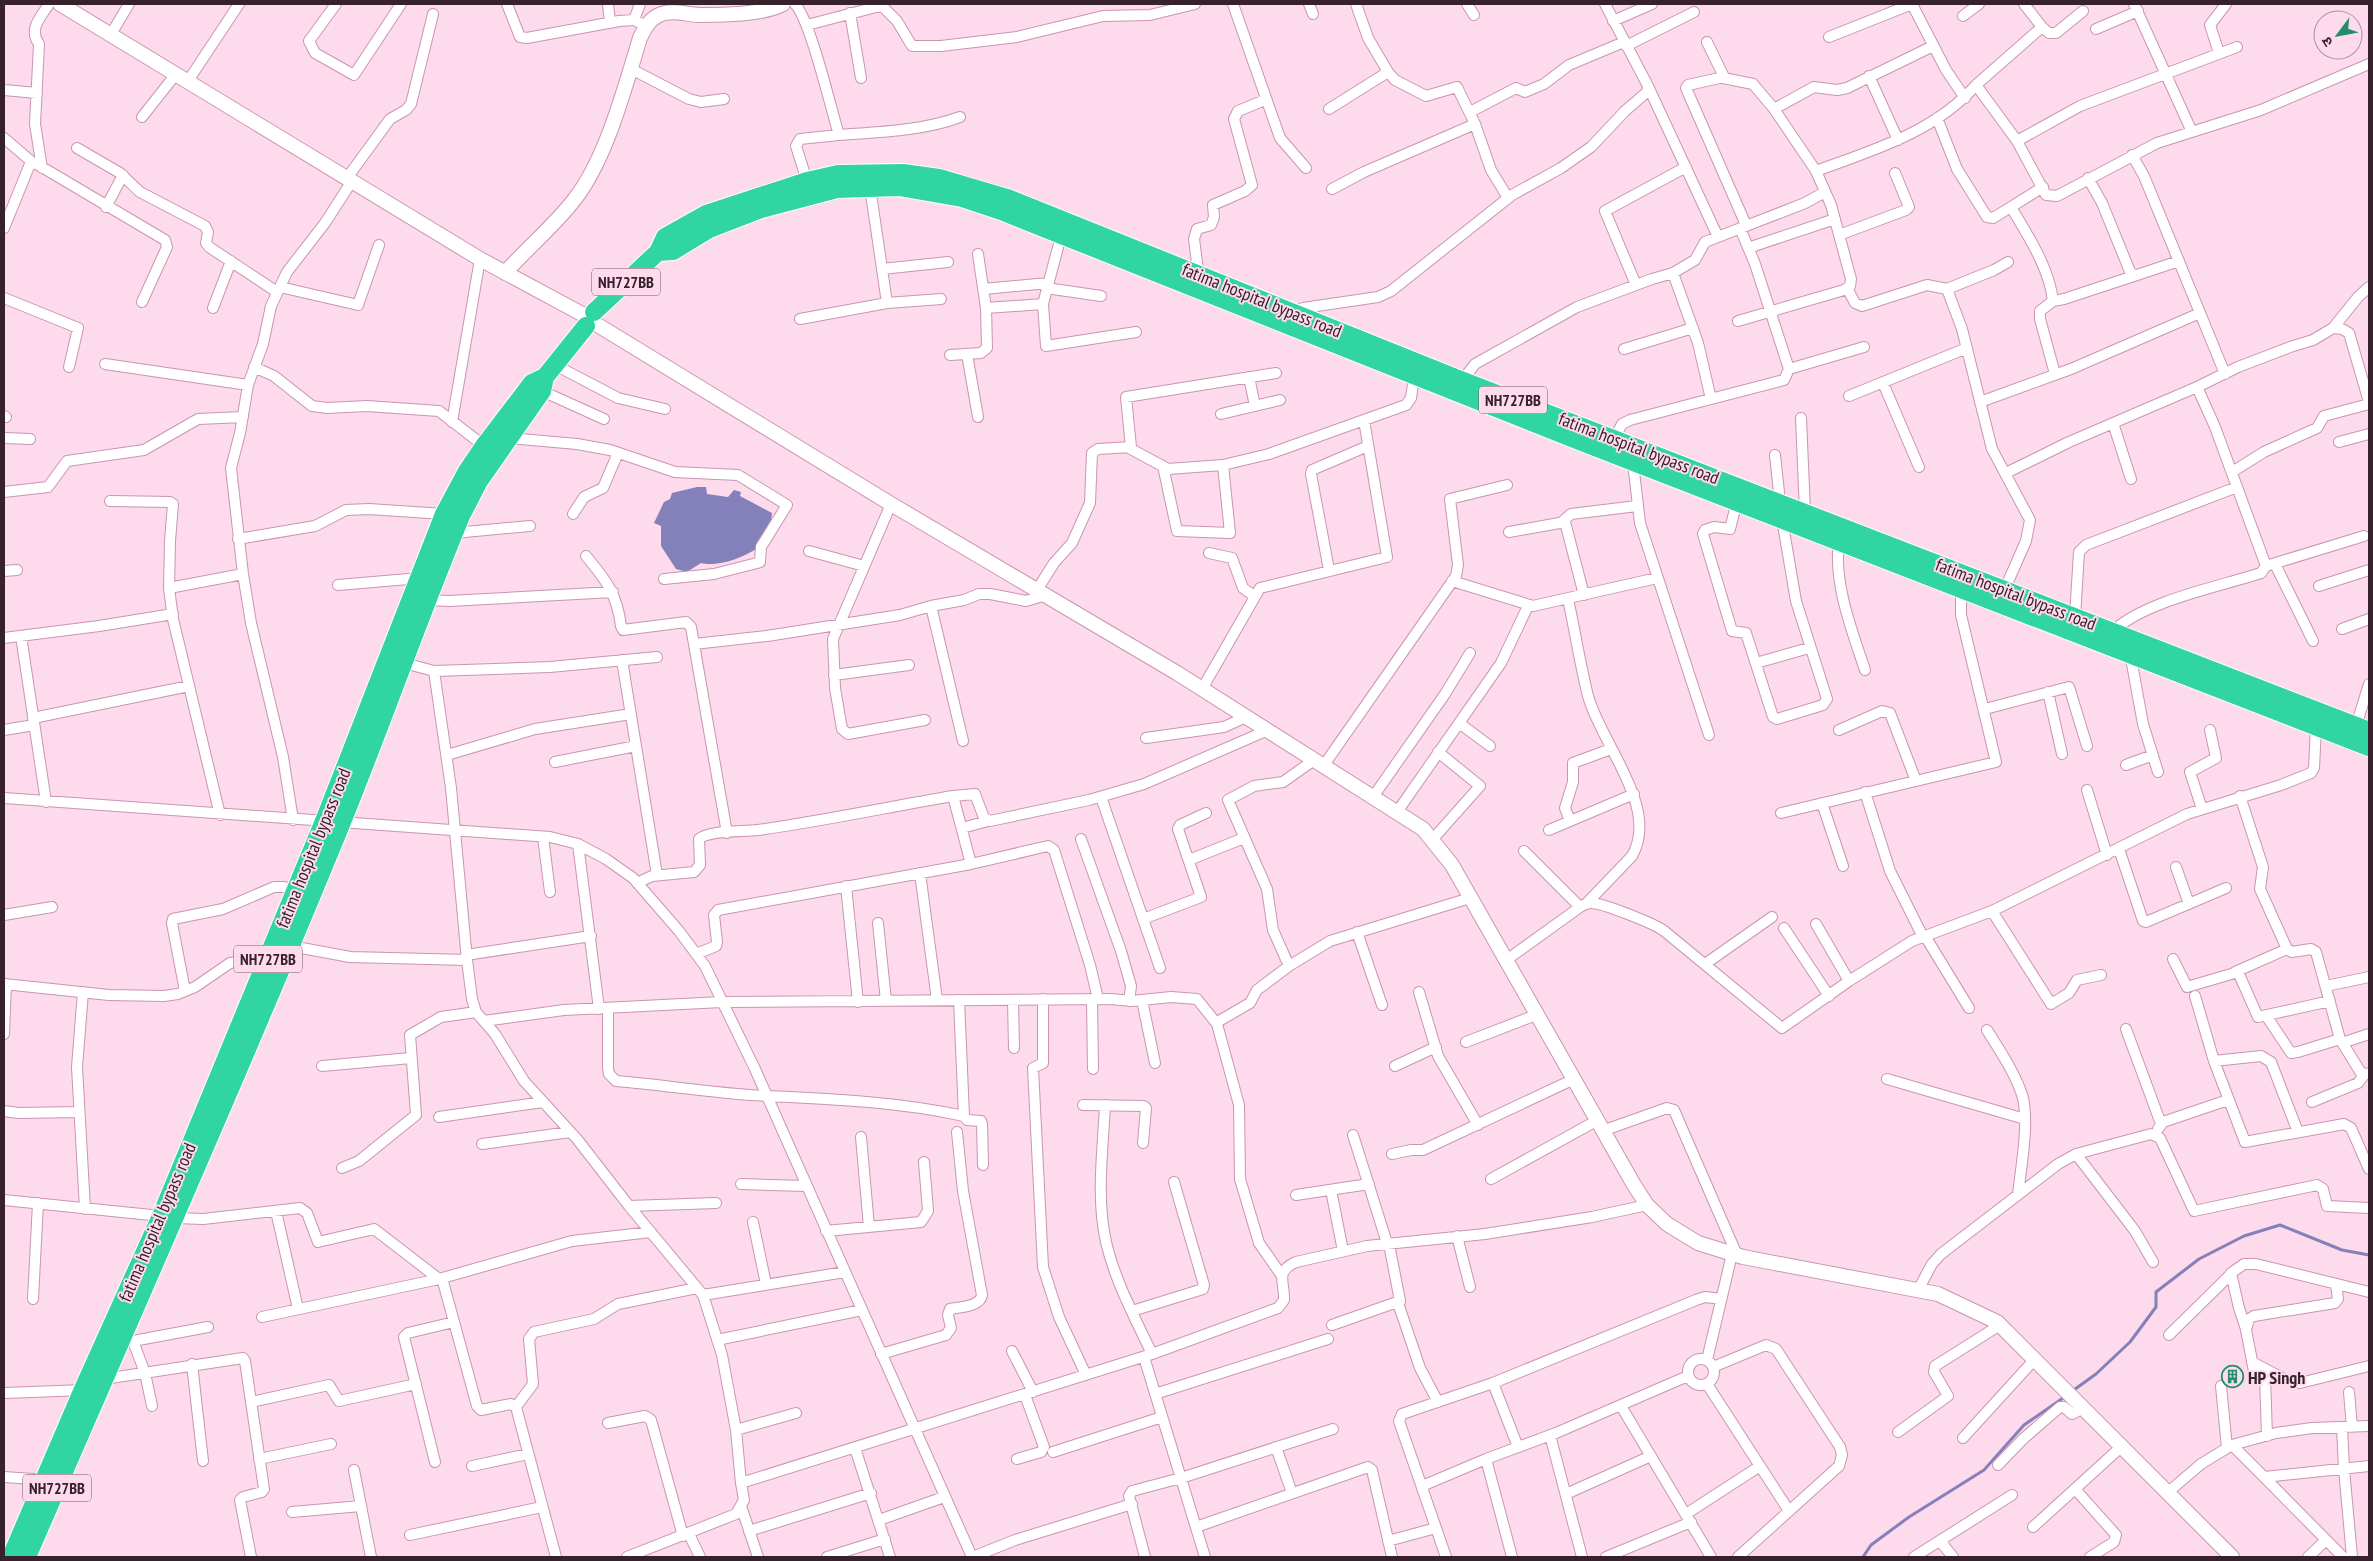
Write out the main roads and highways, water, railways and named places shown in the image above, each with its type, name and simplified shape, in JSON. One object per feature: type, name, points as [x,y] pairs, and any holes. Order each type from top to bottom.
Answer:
[{"type":"highway","name":"fatima hospital bypass road","points":[[378,708],[404,663],[454,533],[478,481],[509,438],[547,378],[590,319],[658,252],[665,237],[706,214],[807,181],[838,174],[903,173],[1061,236],[1293,312],[1459,387],[1582,434],[1633,463],[1738,501],[1781,511],[1805,512],[2130,653],[2286,707],[2363,729]]},
{"type":"highway","name":"fatima hospital bypass road","points":[[658,252],[674,251],[710,229],[761,209],[828,191],[870,187],[932,185],[1010,199],[1414,377],[1459,387]]},
{"type":"highway","name":"fatima hospital bypass road","points":[[11,1557],[52,1480],[95,1388],[168,1217],[291,946],[333,822],[378,708],[420,578],[444,514],[467,471],[484,446],[532,383],[547,378]]},
{"type":"highway","name":"fatima hospital bypass road","points":[[1582,434],[1614,439],[1781,511],[1839,541],[1961,589],[2002,596],[2075,617],[2286,707],[2316,726],[2369,747]]},
{"type":"highway","name":"fatima hospital bypass road","points":[[95,1388],[127,1340],[168,1217],[295,890],[333,822]]},
{"type":"highway","name":"fatima hospital bypass road","points":[[27,1557],[52,1480]]},
{"type":"main road","points":[[60,4],[480,259],[590,319],[891,504],[1042,592],[1268,730],[1423,829],[1452,866],[1572,1080],[1647,1204],[1667,1224],[1698,1243],[1735,1254],[1938,1294],[2000,1325],[2232,1557]]},
{"type":"main road","points":[[505,273],[574,200],[590,174],[636,72],[640,23],[676,8],[698,15],[760,11],[776,5]]},
{"type":"waterway","points":[[2071,1392],[2096,1374],[2130,1342],[2156,1307],[2156,1292],[2199,1259],[2244,1236],[2280,1225],[2342,1250],[2369,1255]]},
{"type":"waterway","points":[[1863,1557],[1871,1545],[1909,1517],[1984,1470],[2024,1425],[2066,1396]]},
{"type":"place","name":"HP Singh","points":[[2232,1377]]}]
